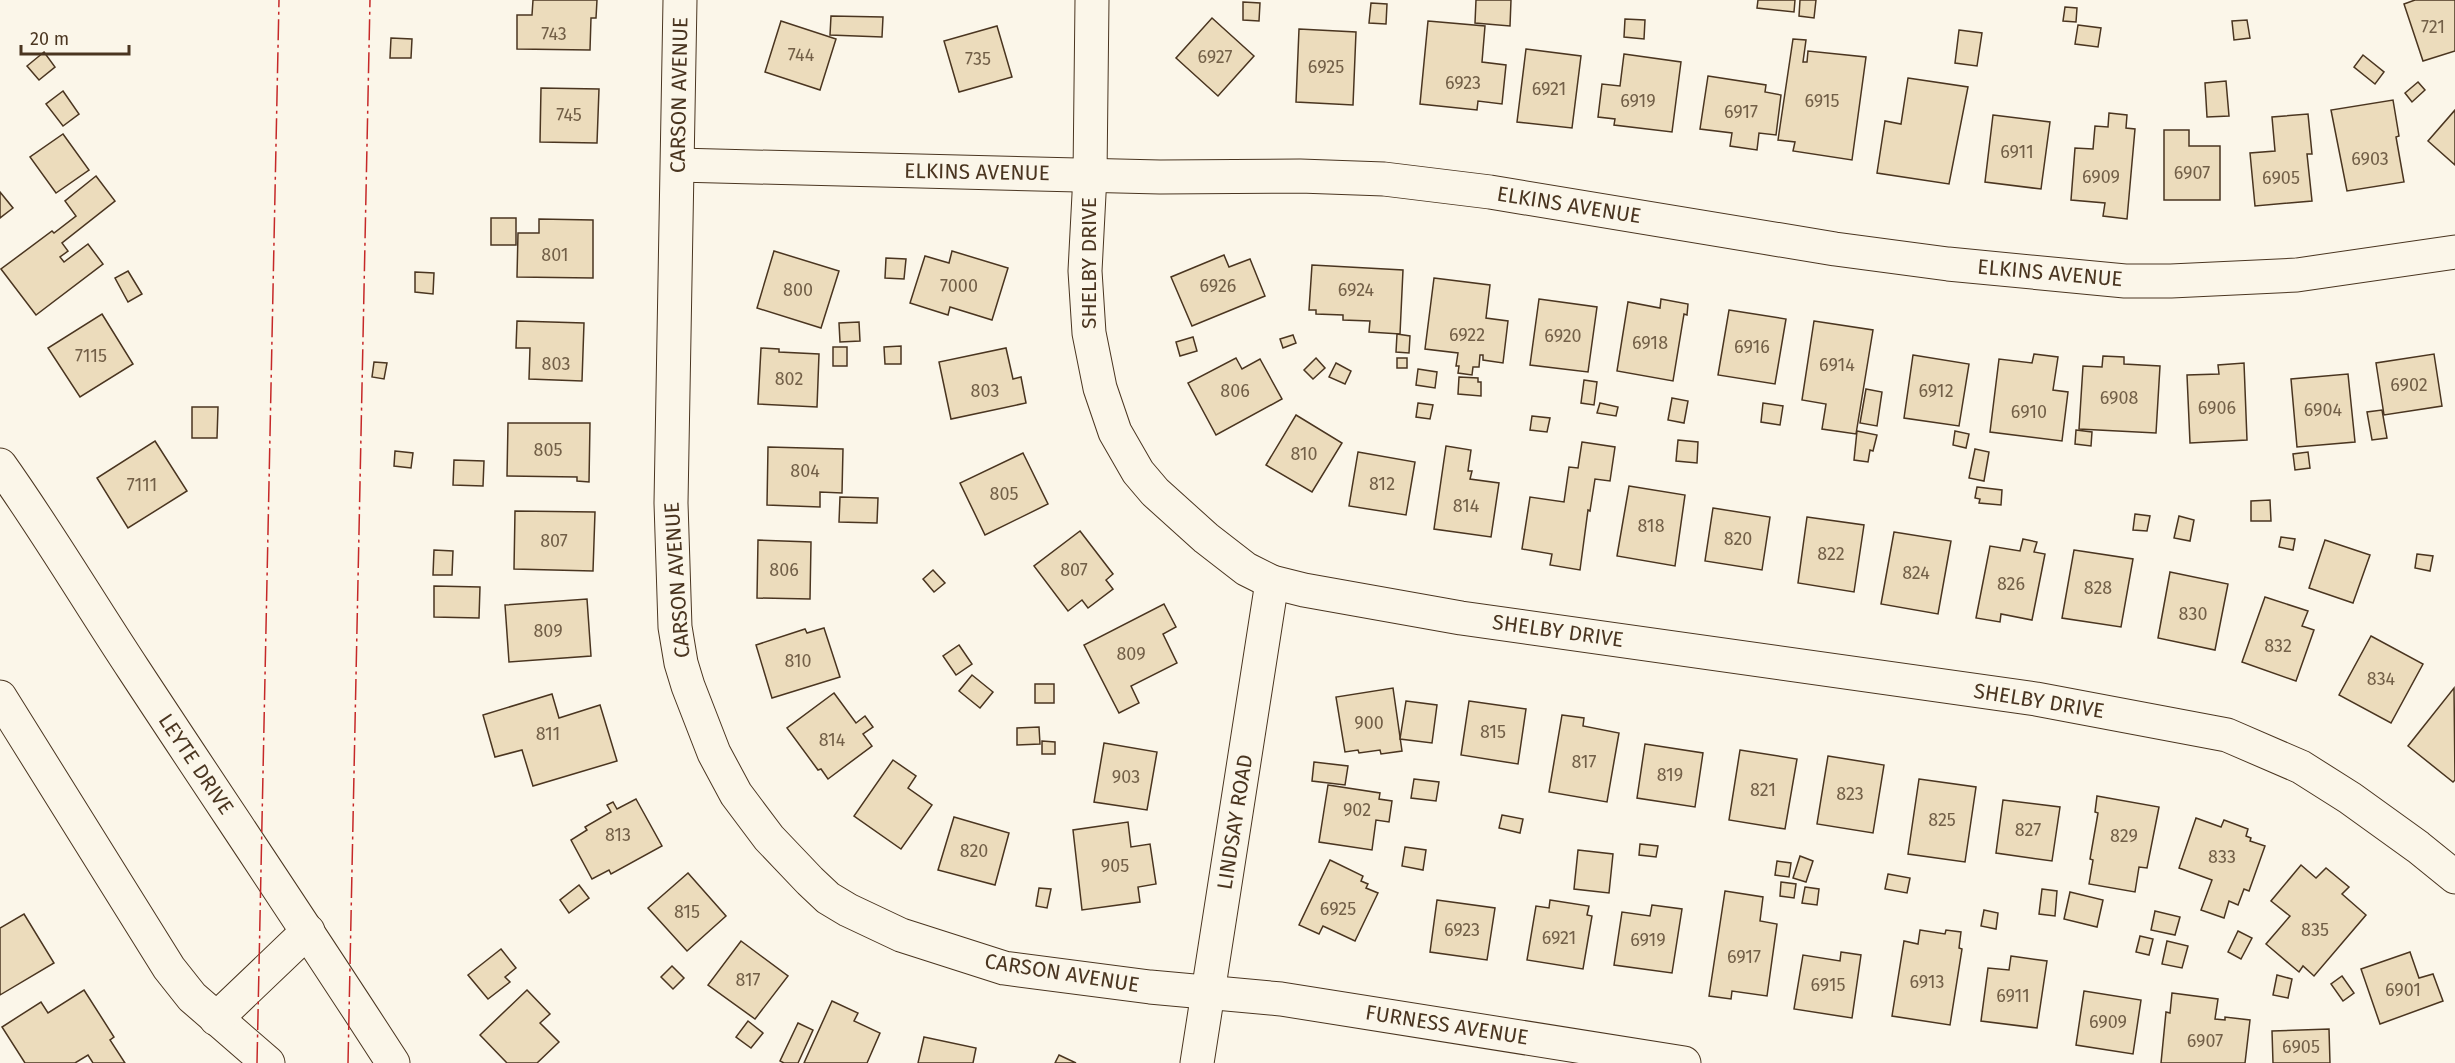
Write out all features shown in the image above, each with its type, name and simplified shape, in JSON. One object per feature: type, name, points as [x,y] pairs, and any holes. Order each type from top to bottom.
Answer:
[{"type":"street","name":"CARSON AVENUE","points":[[680,0],[671,503],[675,627],[681,663],[688,686],[714,753],[736,794],[769,838],[828,898],[878,925],[1004,968],[1209,993]]},
{"type":"street","name":"SHELBY DRIVE","points":[[1092,0],[1090,175],[1085,271],[1089,333],[1100,388],[1115,432],[1138,472],[1155,492],[1206,538],[1246,569],[1272,582],[1461,618],[2036,699],[2227,735],[2260,747],[2321,780],[2418,847],[2455,877]]},
{"type":"street","name":"ELKINS AVENUE","points":[[678,165],[1226,178],[1300,176],[1384,179],[1490,192],[1835,249],[1936,263],[2125,281],[2171,281],[2297,274],[2455,252]]},
{"type":"street","name":"LEYTE DRIVE","points":[[0,465],[393,1063]]},
{"type":"street","name":"LINDSAY ROAD","points":[[1197,1063],[1272,582]]},
{"type":"street","points":[[0,697],[141,926],[192,997],[268,1063]]},
{"type":"street","points":[[216,1019],[308,931]]},
{"type":"street","name":"FURNESS AVENUE","points":[[1209,993],[1281,999],[1684,1063]]},
{"type":"building","points":[[533,0],[597,0],[596,18],[591,18],[590,50],[517,49],[517,15],[532,15]]},
{"type":"building","points":[[1476,0],[1511,0],[1510,26],[1475,23]]},
{"type":"building","points":[[1758,0],[1795,0],[1794,12],[1757,8]]},
{"type":"building","points":[[1800,0],[1816,0],[1814,18],[1799,16]]},
{"type":"building","points":[[2415,0],[2455,0],[2455,51],[2423,61],[2404,4]]},
{"type":"building","points":[[1243,2],[1260,3],[1259,21],[1243,20]]},
{"type":"building","points":[[1371,3],[1387,4],[1386,24],[1369,23]]},
{"type":"building","points":[[2065,7],[2077,8],[2076,22],[2063,21]]},
{"type":"building","points":[[831,16],[883,17],[882,37],[830,35]]},
{"type":"building","points":[[1212,18],[1254,56],[1218,96],[1176,58]]},
{"type":"building","points":[[1625,19],[1645,20],[1644,39],[1624,37]]},
{"type":"building","points":[[2247,20],[2250,38],[2234,40],[2232,21]]},
{"type":"building","points":[[781,21],[836,39],[820,90],[765,72]]},
{"type":"building","points":[[1428,21],[1485,26],[1482,62],[1506,65],[1502,104],[1478,101],[1477,110],[1420,104]]},
{"type":"building","points":[[2078,25],[2101,28],[2098,47],[2075,44]]},
{"type":"building","points":[[997,26],[1012,77],[959,92],[944,41]]},
{"type":"building","points":[[1299,29],[1356,32],[1353,105],[1296,102]]},
{"type":"building","points":[[1959,30],[1982,33],[1977,66],[1955,63]]},
{"type":"building","points":[[391,38],[412,39],[411,58],[390,58]]},
{"type":"building","points":[[1793,39],[1806,40],[1803,62],[1807,62],[1808,51],[1866,57],[1852,160],[1793,151],[1795,142],[1778,140]]},
{"type":"building","points":[[1526,49],[1581,56],[1572,128],[1517,122]]},
{"type":"building","points":[[44,52],[55,67],[39,80],[27,66]]},
{"type":"building","points":[[1624,54],[1681,62],[1672,132],[1614,125],[1615,119],[1598,117],[1602,84],[1620,86]]},
{"type":"building","points":[[2363,55],[2384,72],[2375,84],[2354,67]]},
{"type":"building","points":[[1708,76],[1766,85],[1765,92],[1781,95],[1776,135],[1759,133],[1757,150],[1730,146],[1732,133],[1700,129]]},
{"type":"building","points":[[1908,78],[1968,87],[1949,184],[1877,173],[1885,121],[1901,124]]},
{"type":"building","points":[[2226,81],[2229,116],[2207,117],[2205,83]]},
{"type":"building","points":[[2418,82],[2425,90],[2412,102],[2405,93]]},
{"type":"building","points":[[541,88],[599,89],[597,143],[540,142]]},
{"type":"building","points":[[63,91],[79,114],[63,126],[46,104]]},
{"type":"building","points":[[2393,100],[2399,136],[2396,137],[2404,182],[2347,191],[2331,110]]},
{"type":"building","points":[[2455,110],[2455,165],[2428,141]]},
{"type":"building","points":[[2109,113],[2127,115],[2126,128],[2135,129],[2127,219],[2103,216],[2105,203],[2071,200],[2075,148],[2093,149],[2095,126],[2108,127]]},
{"type":"building","points":[[2308,114],[2312,154],[2307,154],[2312,201],[2255,206],[2250,153],[2275,151],[2272,117]]},
{"type":"building","points":[[1993,115],[2050,122],[2041,189],[1985,182]]},
{"type":"building","points":[[2164,130],[2189,130],[2189,146],[2220,146],[2220,200],[2164,200]]},
{"type":"building","points":[[63,134],[89,170],[56,193],[30,157]]},
{"type":"building","points":[[96,176],[115,201],[62,243],[68,251],[60,257],[64,262],[88,244],[103,264],[36,315],[1,269],[76,216],[65,201]]},
{"type":"building","points":[[0,192],[13,208],[0,218]]},
{"type":"building","points":[[491,218],[516,218],[516,245],[491,245]]},
{"type":"building","points":[[539,219],[593,220],[593,278],[517,277],[518,233],[539,233]]},
{"type":"building","points":[[774,251],[839,271],[821,328],[757,308]]},
{"type":"building","points":[[952,251],[1008,268],[992,320],[950,307],[948,315],[910,303],[925,256],[949,263]]},
{"type":"building","points":[[1224,255],[1229,267],[1250,259],[1265,296],[1192,326],[1171,277]]},
{"type":"building","points":[[886,258],[906,259],[904,279],[885,278]]},
{"type":"building","points":[[1312,265],[1403,270],[1400,334],[1369,332],[1370,321],[1343,320],[1343,315],[1316,314],[1316,310],[1309,310]]},
{"type":"building","points":[[128,271],[142,294],[128,302],[115,278]]},
{"type":"building","points":[[415,272],[434,273],[433,294],[415,292]]},
{"type":"building","points":[[1434,278],[1490,285],[1486,318],[1508,321],[1503,363],[1483,360],[1483,355],[1480,355],[1479,367],[1473,367],[1472,375],[1458,373],[1459,366],[1456,366],[1458,353],[1425,349]]},
{"type":"building","points":[[1539,299],[1597,307],[1588,372],[1530,365]]},
{"type":"building","points":[[1661,299],[1688,304],[1687,315],[1684,314],[1673,381],[1617,371],[1628,302],[1660,308]]},
{"type":"building","points":[[1729,310],[1786,319],[1775,384],[1718,375]]},
{"type":"building","points":[[102,314],[133,364],[80,397],[48,348]]},
{"type":"building","points":[[517,321],[584,323],[582,381],[529,379],[530,348],[516,348]]},
{"type":"building","points":[[1814,321],[1873,330],[1856,434],[1822,429],[1826,404],[1802,400]]},
{"type":"building","points":[[859,322],[860,341],[840,342],[839,323]]},
{"type":"building","points":[[1397,334],[1410,336],[1409,353],[1396,352]]},
{"type":"building","points":[[1293,335],[1296,343],[1283,348],[1280,339]]},
{"type":"building","points":[[1193,337],[1197,351],[1180,356],[1176,342]]},
{"type":"building","points":[[901,346],[901,364],[885,364],[884,347]]},
{"type":"building","points":[[833,347],[847,347],[847,366],[833,366]]},
{"type":"building","points":[[761,348],[779,349],[779,352],[819,354],[817,407],[758,404]]},
{"type":"building","points":[[1006,348],[1013,379],[1021,377],[1026,403],[951,419],[939,362]]},
{"type":"building","points":[[2034,354],[2058,357],[2053,390],[2068,392],[2062,441],[1990,432],[1999,359],[2032,363]]},
{"type":"building","points":[[2434,354],[2442,406],[2384,415],[2376,363]]},
{"type":"building","points":[[1913,355],[1969,364],[1959,426],[1904,418]]},
{"type":"building","points":[[2103,356],[2124,357],[2124,364],[2160,366],[2156,433],[2079,429],[2083,366],[2102,367]]},
{"type":"building","points":[[1236,358],[1242,369],[1260,359],[1282,399],[1216,435],[1188,383]]},
{"type":"building","points":[[1316,358],[1325,368],[1313,379],[1304,370]]},
{"type":"building","points":[[1397,358],[1407,358],[1407,368],[1397,368]]},
{"type":"building","points":[[374,362],[387,363],[384,379],[372,377]]},
{"type":"building","points":[[1336,363],[1351,371],[1345,384],[1329,377]]},
{"type":"building","points":[[2244,363],[2247,440],[2190,443],[2187,375],[2219,374],[2218,365]]},
{"type":"building","points":[[1418,369],[1437,372],[1435,388],[1416,385]]},
{"type":"building","points":[[2348,374],[2355,442],[2297,447],[2291,379]]},
{"type":"building","points":[[1459,377],[1478,378],[1478,382],[1481,382],[1481,396],[1458,394]]},
{"type":"building","points":[[1584,380],[1597,382],[1594,405],[1581,403]]},
{"type":"building","points":[[1866,389],[1882,392],[1877,426],[1860,423]]},
{"type":"building","points":[[1672,398],[1688,401],[1684,423],[1668,420]]},
{"type":"building","points":[[1418,403],[1433,405],[1430,419],[1416,417]]},
{"type":"building","points":[[1600,403],[1618,407],[1616,416],[1597,413]]},
{"type":"building","points":[[1763,403],[1783,406],[1780,425],[1761,422]]},
{"type":"building","points":[[192,407],[218,407],[217,438],[192,438]]},
{"type":"building","points":[[2382,410],[2387,438],[2372,440],[2367,412]]},
{"type":"building","points":[[1296,415],[1342,443],[1312,492],[1266,465]]},
{"type":"building","points":[[1532,416],[1550,418],[1547,432],[1530,430]]},
{"type":"building","points":[[508,423],[590,423],[589,482],[577,481],[577,477],[507,476]]},
{"type":"building","points":[[2076,430],[2092,432],[2091,446],[2075,444]]},
{"type":"building","points":[[1857,431],[1877,435],[1873,451],[1870,450],[1868,462],[1854,460]]},
{"type":"building","points":[[1955,431],[1969,434],[1966,448],[1953,445]]},
{"type":"building","points":[[1678,440],[1698,442],[1697,463],[1676,461]]},
{"type":"building","points":[[155,441],[187,491],[128,528],[97,478]]},
{"type":"building","points":[[1582,442],[1615,447],[1610,481],[1595,479],[1590,511],[1588,510],[1580,570],[1550,565],[1552,554],[1522,549],[1530,497],[1564,502],[1569,467],[1578,468]]},
{"type":"building","points":[[1446,446],[1471,450],[1468,471],[1472,471],[1470,479],[1499,483],[1491,537],[1434,529]]},
{"type":"building","points":[[768,447],[843,449],[842,493],[820,492],[820,507],[767,505]]},
{"type":"building","points":[[1975,449],[1989,452],[1984,481],[1969,478]]},
{"type":"building","points":[[395,451],[413,453],[411,468],[394,466]]},
{"type":"building","points":[[1358,452],[1415,462],[1406,515],[1349,506]]},
{"type":"building","points":[[2308,452],[2310,468],[2295,470],[2293,454]]},
{"type":"building","points":[[1023,453],[1048,504],[985,535],[960,483]]},
{"type":"building","points":[[454,460],[484,461],[483,486],[453,485]]},
{"type":"building","points":[[1629,486],[1685,495],[1675,566],[1617,556]]},
{"type":"building","points":[[1977,487],[2002,490],[2001,505],[1979,503],[1980,499],[1975,498]]},
{"type":"building","points":[[840,497],[878,498],[877,523],[839,522]]},
{"type":"building","points":[[2270,500],[2271,521],[2251,521],[2251,501]]},
{"type":"building","points":[[1713,508],[1770,517],[1762,570],[1705,561]]},
{"type":"building","points":[[515,511],[595,512],[593,571],[514,569]]},
{"type":"building","points":[[2135,514],[2150,516],[2147,531],[2133,530]]},
{"type":"building","points":[[2179,516],[2194,520],[2190,541],[2174,538]]},
{"type":"building","points":[[1807,517],[1864,525],[1854,592],[1798,583]]},
{"type":"building","points":[[1080,531],[1113,574],[1106,580],[1113,589],[1088,608],[1082,600],[1068,611],[1034,566]]},
{"type":"building","points":[[1894,532],[1951,541],[1938,614],[1881,604]]},
{"type":"building","points":[[2281,537],[2295,539],[2293,550],[2279,547]]},
{"type":"building","points":[[2023,539],[2037,542],[2034,552],[2045,554],[2032,620],[2001,614],[2000,622],[1976,618],[1990,546],[2020,551]]},
{"type":"building","points":[[758,540],[811,542],[810,599],[757,598]]},
{"type":"building","points":[[2325,540],[2370,555],[2353,603],[2309,588]]},
{"type":"building","points":[[434,550],[453,551],[452,575],[433,575]]},
{"type":"building","points":[[2074,550],[2133,559],[2121,627],[2062,618]]},
{"type":"building","points":[[2417,554],[2433,556],[2430,571],[2415,568]]},
{"type":"building","points":[[933,570],[945,583],[934,592],[923,579]]},
{"type":"building","points":[[2170,572],[2228,584],[2215,650],[2158,638]]},
{"type":"building","points":[[434,586],[480,587],[479,618],[434,617]]},
{"type":"building","points":[[2265,597],[2308,611],[2302,626],[2314,630],[2296,681],[2242,662]]},
{"type":"building","points":[[587,599],[591,656],[509,662],[505,605]]},
{"type":"building","points":[[1164,604],[1176,627],[1163,634],[1177,663],[1131,686],[1139,703],[1119,713],[1084,645]]},
{"type":"building","points":[[824,628],[840,677],[772,698],[756,645],[805,629],[807,633]]},
{"type":"building","points":[[2371,636],[2423,664],[2391,723],[2339,695]]},
{"type":"building","points":[[959,645],[972,664],[956,675],[943,656]]},
{"type":"building","points":[[972,675],[993,692],[980,708],[959,691]]},
{"type":"building","points":[[1035,684],[1054,684],[1054,703],[1035,703]]},
{"type":"building","points":[[1393,688],[1402,751],[1381,754],[1380,750],[1345,752],[1336,697]]},
{"type":"building","points":[[2454,688],[2455,780],[2453,782],[2408,746]]},
{"type":"building","points":[[834,693],[856,723],[865,716],[873,727],[863,734],[872,746],[828,779],[821,769],[818,770],[787,728]]},
{"type":"building","points":[[552,694],[559,718],[600,705],[617,761],[533,786],[522,750],[495,757],[483,715]]},
{"type":"building","points":[[1406,701],[1437,705],[1432,743],[1400,739]]},
{"type":"building","points":[[1469,701],[1526,709],[1518,764],[1461,755]]},
{"type":"building","points":[[1562,715],[1584,718],[1583,726],[1619,733],[1607,802],[1549,792]]},
{"type":"building","points":[[1039,727],[1040,744],[1017,745],[1017,728]]},
{"type":"building","points":[[1042,741],[1055,742],[1055,754],[1042,754]]},
{"type":"building","points":[[1104,743],[1157,752],[1147,810],[1094,802]]},
{"type":"building","points":[[1645,744],[1703,753],[1695,807],[1637,798]]},
{"type":"building","points":[[1740,750],[1797,759],[1785,829],[1729,820]]},
{"type":"building","points":[[1828,756],[1884,765],[1873,833],[1817,824]]},
{"type":"building","points":[[893,760],[916,776],[908,788],[932,805],[901,849],[854,816]]},
{"type":"building","points":[[1314,762],[1348,766],[1345,785],[1312,781]]},
{"type":"building","points":[[1414,779],[1439,782],[1436,801],[1411,798]]},
{"type":"building","points":[[1919,779],[1976,787],[1965,862],[1908,854]]},
{"type":"building","points":[[1328,785],[1380,793],[1379,799],[1392,801],[1389,822],[1376,820],[1372,850],[1319,842]]},
{"type":"building","points":[[2097,796],[2159,807],[2147,868],[2139,867],[2135,892],[2089,884],[2093,860],[2090,859],[2098,813],[2095,812]]},
{"type":"building","points":[[636,799],[662,846],[611,874],[609,870],[592,879],[571,840],[587,830],[585,827],[611,812],[607,805],[613,802],[617,809]]},
{"type":"building","points":[[2003,800],[2060,807],[2052,861],[1996,853]]},
{"type":"building","points":[[1502,815],[1523,819],[1520,833],[1499,828]]},
{"type":"building","points":[[954,817],[1009,833],[995,885],[938,870]]},
{"type":"building","points":[[2196,818],[2221,827],[2224,820],[2248,829],[2246,836],[2251,838],[2250,841],[2265,846],[2249,891],[2244,889],[2238,905],[2229,901],[2224,918],[2201,910],[2212,880],[2179,868]]},
{"type":"building","points":[[1128,822],[1131,847],[1150,844],[1156,884],[1138,887],[1140,902],[1082,910],[1073,830]]},
{"type":"building","points":[[1640,844],[1658,846],[1656,857],[1639,855]]},
{"type":"building","points":[[1405,847],[1426,850],[1423,870],[1402,866]]},
{"type":"building","points":[[1578,850],[1613,854],[1609,893],[1574,889]]},
{"type":"building","points":[[1800,856],[1813,861],[1806,882],[1793,878]]},
{"type":"building","points":[[1330,860],[1363,876],[1361,881],[1368,884],[1366,888],[1378,893],[1355,941],[1323,926],[1319,934],[1299,925]]},
{"type":"building","points":[[1777,861],[1791,863],[1789,877],[1775,875]]},
{"type":"building","points":[[2301,865],[2316,878],[2326,868],[2349,887],[2342,894],[2366,915],[2314,976],[2303,966],[2299,972],[2266,944],[2290,916],[2271,901]]},
{"type":"building","points":[[688,873],[726,916],[687,951],[648,908]]},
{"type":"building","points":[[1888,874],[1910,878],[1907,893],[1885,889]]},
{"type":"building","points":[[1781,882],[1796,884],[1794,898],[1780,896]]},
{"type":"building","points":[[579,885],[589,898],[569,913],[560,900]]},
{"type":"building","points":[[1805,887],[1819,889],[1817,905],[1802,903]]},
{"type":"building","points":[[1039,888],[1051,889],[1047,908],[1036,906]]},
{"type":"building","points":[[2042,889],[2057,891],[2055,916],[2039,914]]},
{"type":"building","points":[[1725,891],[1763,897],[1760,921],[1777,924],[1767,996],[1732,991],[1731,999],[1709,996]]},
{"type":"building","points":[[2070,892],[2103,900],[2097,927],[2064,919]]},
{"type":"building","points":[[1437,900],[1495,908],[1487,960],[1430,952]]},
{"type":"building","points":[[1550,900],[1589,906],[1587,915],[1592,916],[1583,969],[1527,960],[1536,906],[1549,908]]},
{"type":"building","points":[[1652,905],[1682,909],[1672,973],[1614,965],[1622,912],[1650,916]]},
{"type":"building","points":[[1984,910],[1998,913],[1996,929],[1981,926]]},
{"type":"building","points":[[2155,911],[2180,917],[2175,935],[2151,930]]},
{"type":"building","points":[[24,914],[54,963],[0,995],[0,928]]},
{"type":"building","points":[[1920,930],[1945,934],[1946,930],[1961,932],[1959,948],[1962,949],[1950,1025],[1892,1016],[1904,941],[1918,944]]},
{"type":"building","points":[[2238,931],[2252,938],[2241,959],[2228,952]]},
{"type":"building","points":[[2140,936],[2153,939],[2149,955],[2136,952]]},
{"type":"building","points":[[741,941],[788,976],[755,1019],[708,985]]},
{"type":"building","points":[[2167,941],[2188,946],[2182,968],[2162,964]]},
{"type":"building","points":[[501,949],[516,968],[505,977],[510,982],[488,999],[468,975]]},
{"type":"building","points":[[1841,952],[1861,955],[1852,1018],[1794,1009],[1803,955],[1840,961]]},
{"type":"building","points":[[2410,952],[2419,978],[2433,974],[2443,1001],[2380,1024],[2361,969]]},
{"type":"building","points":[[2011,956],[2047,961],[2037,1028],[1981,1021],[1988,968],[2009,970]]},
{"type":"building","points":[[672,966],[684,978],[673,989],[661,977]]},
{"type":"building","points":[[2277,975],[2292,979],[2288,998],[2273,995]]},
{"type":"building","points":[[2342,976],[2354,993],[2343,1001],[2331,984]]},
{"type":"building","points":[[84,990],[114,1037],[110,1040],[125,1063],[93,1063],[88,1055],[75,1063],[25,1063],[2,1027],[41,1002],[48,1013]]},
{"type":"building","points":[[527,990],[550,1014],[540,1023],[559,1042],[537,1063],[507,1063],[480,1035]]},
{"type":"building","points":[[2084,991],[2141,1000],[2133,1054],[2076,1045]]},
{"type":"building","points":[[2172,993],[2218,999],[2215,1019],[2225,1020],[2225,1017],[2250,1020],[2245,1063],[2161,1063],[2166,1012],[2170,1013]]},
{"type":"building","points":[[832,1001],[858,1013],[854,1021],[880,1033],[867,1063],[804,1063]]},
{"type":"building","points":[[748,1021],[763,1033],[751,1048],[736,1037]]},
{"type":"building","points":[[798,1023],[813,1030],[798,1063],[784,1063],[780,1061]]},
{"type":"building","points":[[2329,1029],[2330,1063],[2273,1063],[2272,1031]]},
{"type":"building","points":[[924,1037],[976,1048],[973,1063],[918,1063]]},
{"type":"building","points":[[1059,1055],[1076,1063],[1055,1063]]},
{"type":"power","points":[[257,1063],[279,0]]},
{"type":"power","points":[[348,1063],[370,0]]}]
